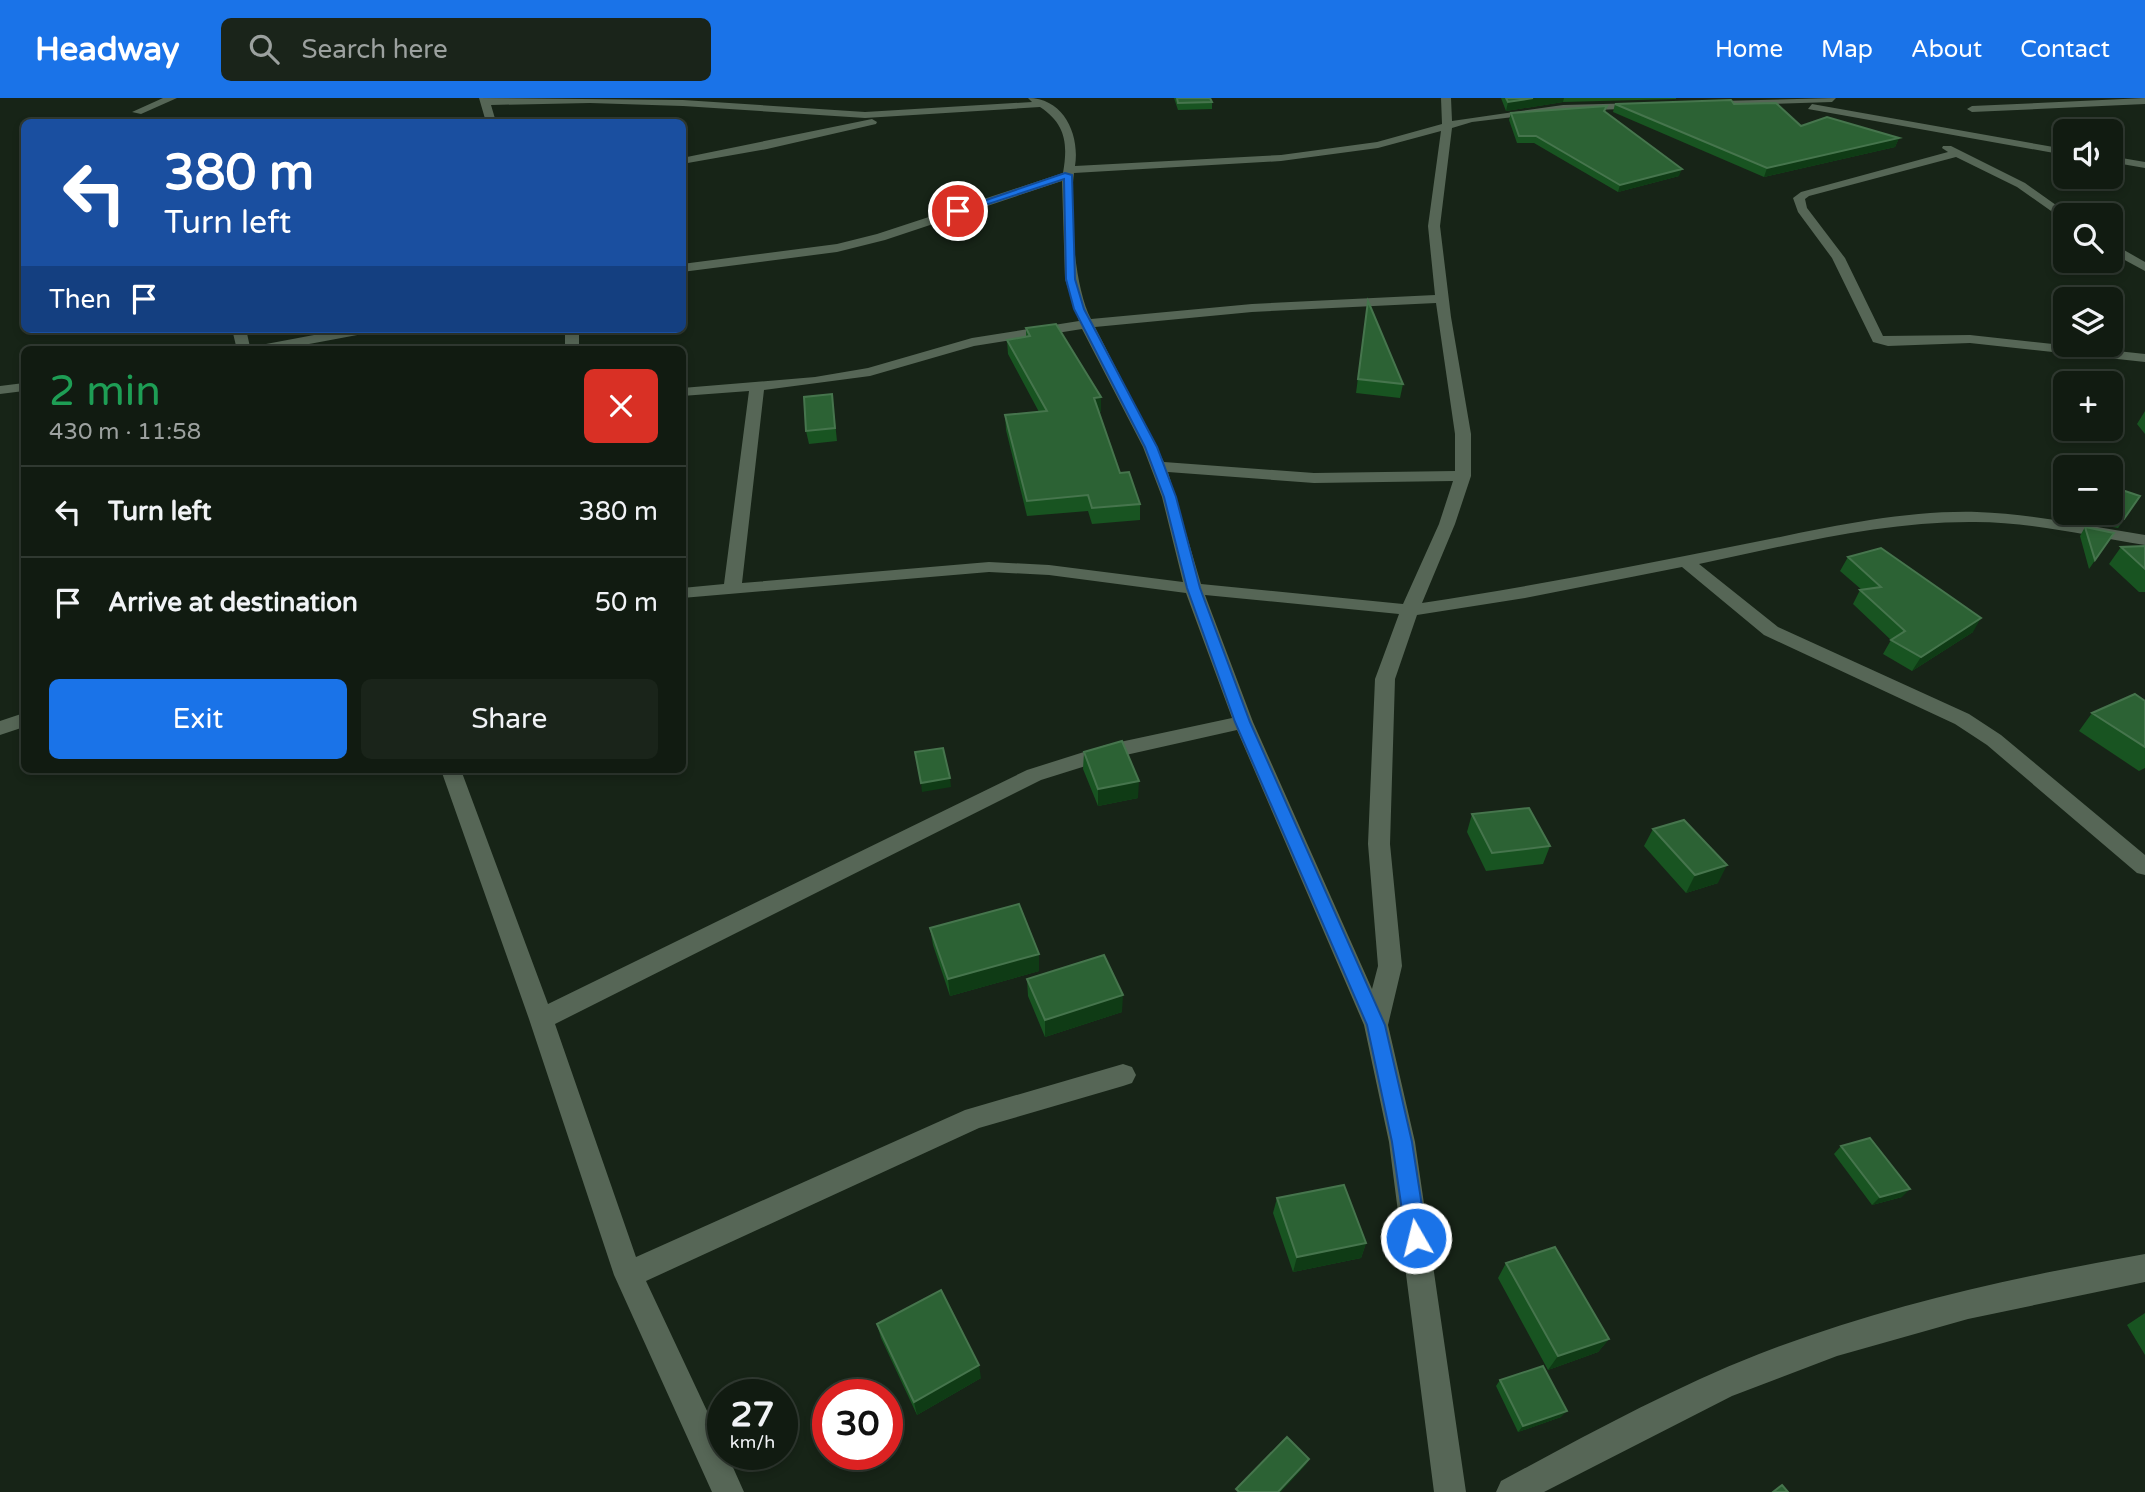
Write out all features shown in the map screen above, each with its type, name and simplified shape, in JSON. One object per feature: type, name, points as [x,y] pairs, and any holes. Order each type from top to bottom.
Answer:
[{"type":"street","points":[[137,111],[172,98]]},
{"type":"street","points":[[842,114],[843,98]]},
{"type":"street","points":[[1376,1025],[1390,966],[1379,844],[1385,679],[1409,610],[1447,524],[1463,476],[1463,434],[1442,299],[1434,226],[1447,125],[1446,98]]},
{"type":"street","points":[[1767,98],[1968,137],[2053,150]]},
{"type":"street","points":[[686,267],[837,248],[881,237],[1068,173],[1281,158],[1378,145],[1447,125],[1508,114],[1600,105],[1830,99],[1958,153],[2021,185]]},
{"type":"street","points":[[131,100],[144,119]]},
{"type":"street","points":[[490,119],[484,100],[683,103],[842,114],[905,112],[1038,101],[1056,113],[1069,130],[1071,279],[1086,324],[1158,466],[1170,497],[1193,588],[1243,722],[1376,1025],[1402,1142],[1450,1492]]},
{"type":"street","points":[[1972,108],[2145,101]]},
{"type":"street","points":[[686,160],[835,132],[905,112]]},
{"type":"street","points":[[1968,137],[1982,149]]},
{"type":"street","points":[[1958,153],[1798,198],[1799,206],[1823,233],[1856,290],[1878,339],[1888,342],[1970,339],[2145,358]]},
{"type":"street","points":[[1992,158],[2021,185],[2053,208]]},
{"type":"street","points":[[2123,161],[2145,165]]},
{"type":"street","points":[[2123,254],[2145,267]]},
{"type":"street","points":[[686,392],[870,372],[972,342],[1086,324],[1265,307],[1442,299]]},
{"type":"street","points":[[276,346],[346,333]]},
{"type":"street","points":[[732,589],[757,386]]},
{"type":"street","points":[[0,390],[21,387]]},
{"type":"street","points":[[1158,466],[1314,478],[1463,476]]},
{"type":"street","points":[[686,593],[901,572],[989,567],[1049,570],[1409,610],[1525,593],[1852,528],[1918,519],[1976,517],[2030,521],[2145,540]]},
{"type":"street","points":[[1685,561],[1770,631],[1962,719],[1994,740],[2145,867]]},
{"type":"street","points":[[0,728],[21,721]]},
{"type":"street","points":[[541,1019],[1034,775],[1106,752],[1243,722]]},
{"type":"street","points":[[452,773],[541,1019],[628,1275],[728,1492]]},
{"type":"street","points":[[628,1275],[974,1118],[1123,1075]]},
{"type":"street","points":[[1512,1492],[1644,1422],[1793,1356],[1900,1323],[2145,1268]]},
{"type":"building","points":[[1177,98],[1210,98],[1212,102],[1178,103]]},
{"type":"building","points":[[1506,98],[1533,98],[1508,102]]},
{"type":"building","points":[[1731,100],[1734,104],[1776,103],[1801,126],[1827,117],[1899,138],[1767,168],[1615,104]]},
{"type":"building","points":[[1607,106],[1604,111],[1682,169],[1620,185],[1536,136],[1519,136],[1511,113]]},
{"type":"building","points":[[1368,301],[1403,384],[1358,379]]},
{"type":"building","points":[[1056,324],[1101,397],[1094,398],[1120,473],[1129,472],[1140,504],[1092,508],[1088,495],[1027,501],[1005,415],[1047,411],[1007,340],[1030,336],[1026,328]]},
{"type":"building","points":[[832,394],[835,428],[806,431],[804,397]]},
{"type":"building","points":[[2123,490],[2140,496],[2123,519]]},
{"type":"building","points":[[2085,527],[2114,533],[2095,560]]},
{"type":"building","points":[[2145,546],[2145,569],[2121,547]]},
{"type":"building","points":[[1881,548],[1981,618],[1921,657],[1891,640],[1905,631],[1860,590],[1881,587],[1848,557]]},
{"type":"building","points":[[2135,694],[2145,701],[2145,747],[2092,713]]},
{"type":"building","points":[[1122,741],[1139,781],[1098,789],[1084,752]]},
{"type":"building","points":[[943,748],[950,778],[921,783],[915,752]]},
{"type":"building","points":[[1529,808],[1550,846],[1492,853],[1472,814]]},
{"type":"building","points":[[1684,820],[1727,865],[1695,875],[1653,829]]},
{"type":"building","points":[[1019,904],[1039,954],[948,979],[930,928]]},
{"type":"building","points":[[1104,955],[1123,995],[1045,1020],[1027,979]]},
{"type":"building","points":[[1870,1138],[1910,1189],[1880,1197],[1841,1146]]},
{"type":"building","points":[[1344,1185],[1366,1243],[1297,1257],[1277,1198]]},
{"type":"building","points":[[1555,1247],[1609,1339],[1558,1356],[1506,1263]]},
{"type":"building","points":[[941,1290],[979,1365],[914,1402],[877,1324]]},
{"type":"building","points":[[1543,1366],[1567,1411],[1523,1426],[1500,1380]]},
{"type":"building","points":[[1287,1437],[1309,1459],[1278,1492],[1239,1492],[1236,1489]]},
{"type":"building","points":[[1782,1485],[1788,1492],[1773,1492]]},
{"type":"route","points":[[958,211],[1068,175],[1071,279],[1079,309],[1151,447],[1170,497],[1193,588],[1243,722],[1376,1025],[1402,1142],[1416,1238]]}]
